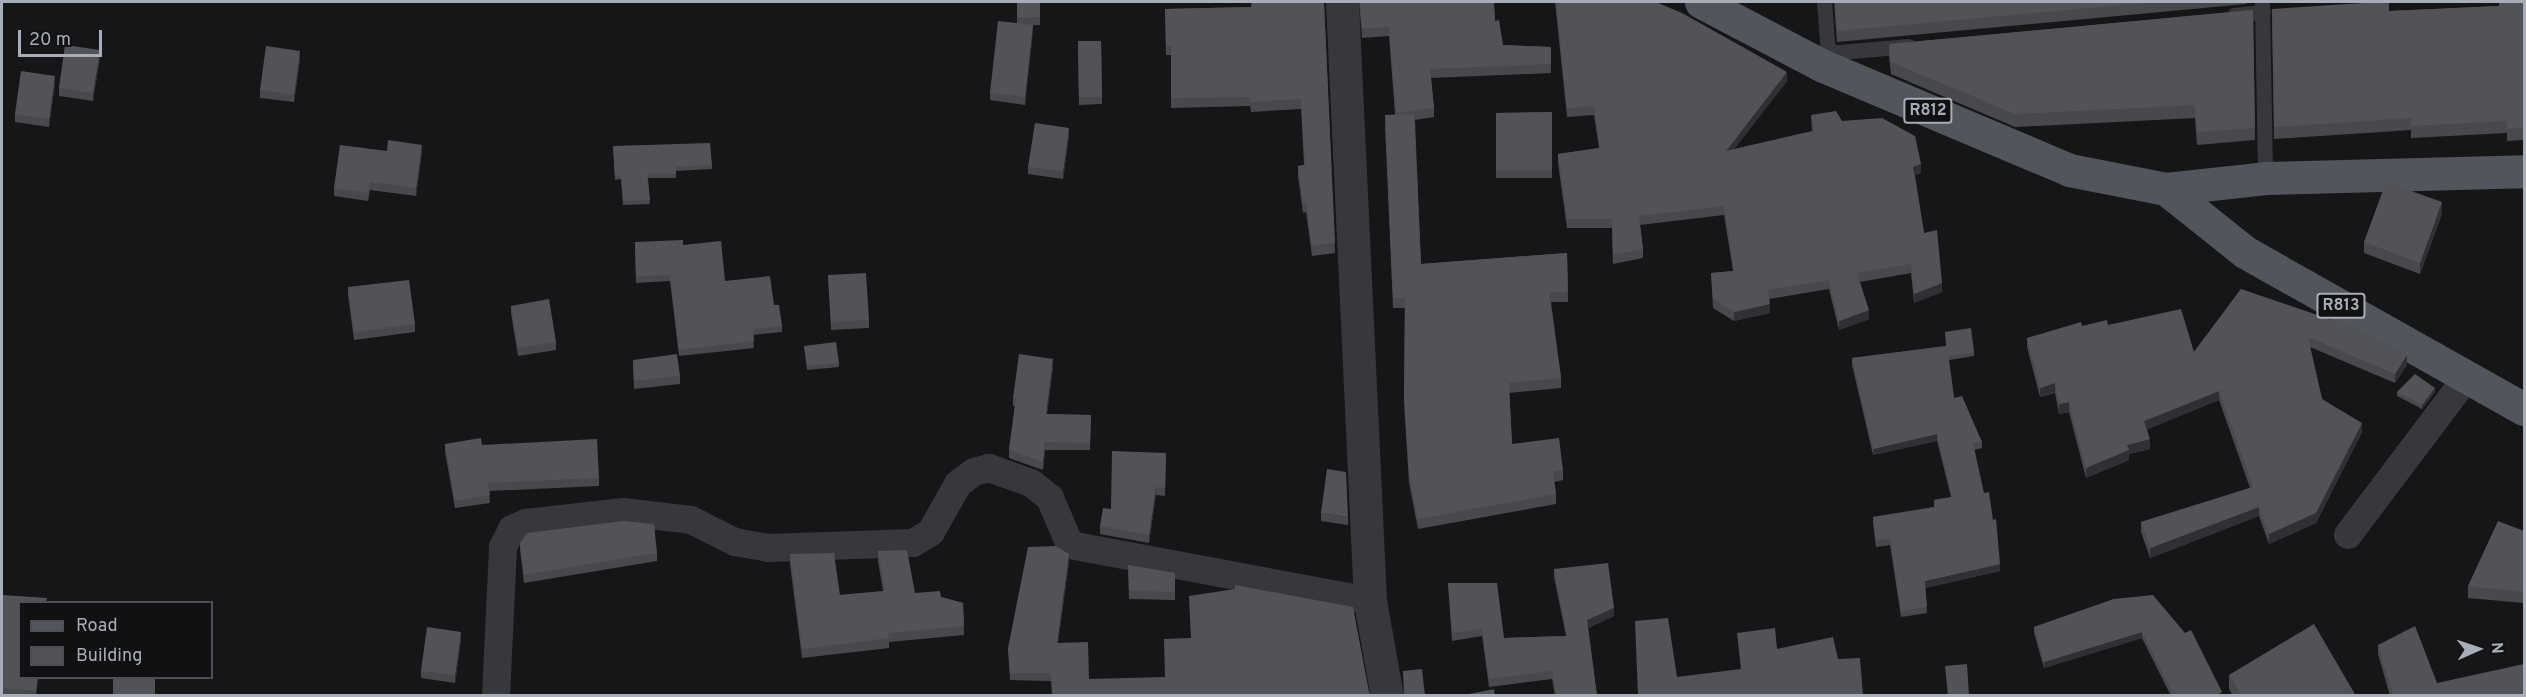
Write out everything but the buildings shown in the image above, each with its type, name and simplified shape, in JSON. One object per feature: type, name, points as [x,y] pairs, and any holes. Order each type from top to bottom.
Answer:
[{"type":"main road","name":"R812","points":[[1701,2],[2069,170],[2166,189],[2265,178],[2524,171]]},
{"type":"main road","name":"R813","points":[[2166,189],[2245,252],[2524,409]]},
{"type":"street","points":[[1342,2],[1370,601],[1387,696]]},
{"type":"street","points":[[2349,535],[2467,376]]},
{"type":"street","points":[[496,696],[502,547],[512,529],[526,523],[623,512],[691,520],[735,542],[768,548],[914,543],[931,532],[958,484],[974,472],[989,468],[1031,483],[1050,498],[1070,545],[1370,601]]},
{"type":"lane","points":[[1824,2],[1825,59],[1922,44]]},
{"type":"lane","points":[[2216,16],[2262,7],[2265,178]]}]
